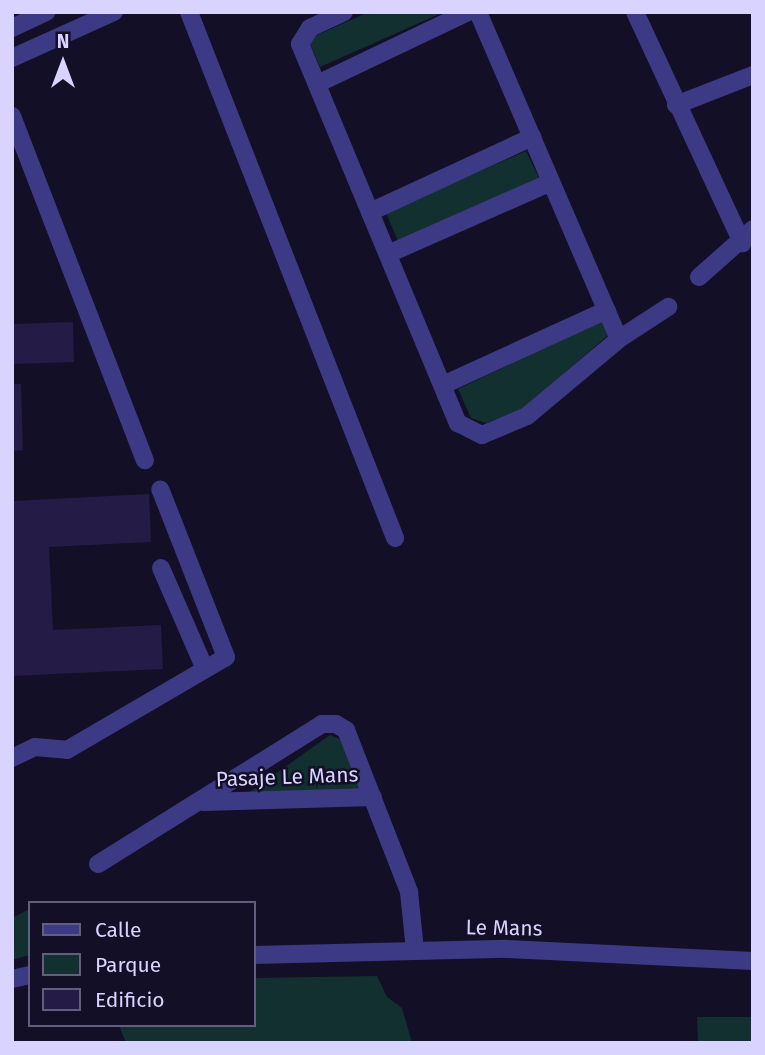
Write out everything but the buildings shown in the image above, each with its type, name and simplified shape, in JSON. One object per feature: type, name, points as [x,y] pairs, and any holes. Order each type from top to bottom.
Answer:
[{"type":"street","points":[[12,28],[47,12]]},
{"type":"street","points":[[12,58],[114,12]]},
{"type":"street","points":[[189,12],[395,538]]},
{"type":"street","points":[[344,12],[303,34],[300,44],[458,423],[482,435],[527,416],[620,339],[668,307]]},
{"type":"street","points":[[317,84],[468,12]]},
{"type":"street","points":[[478,12],[620,339]]},
{"type":"street","points":[[635,12],[676,105],[747,236],[699,277]]},
{"type":"street","points":[[676,105],[753,75]]},
{"type":"street","points":[[12,117],[145,460]]},
{"type":"street","points":[[370,212],[532,137]]},
{"type":"street","points":[[388,254],[551,182]]},
{"type":"street","points":[[443,385],[607,310]]},
{"type":"street","points":[[12,758],[35,747],[67,750],[226,657],[160,489]]},
{"type":"street","points":[[161,568],[205,669]]},
{"type":"street","name":"Pasaje Le Mans","points":[[98,864],[203,802],[321,724],[346,730],[411,899],[415,950]]},
{"type":"street","name":"Pasaje Le Mans","points":[[203,802],[373,797]]},
{"type":"street","name":"Le Mans","points":[[256,956],[506,949],[753,961]]},
{"type":"green space","points":[[369,12],[444,12],[320,67],[308,39]]},
{"type":"green space","points":[[526,151],[539,178],[398,241],[386,213]]},
{"type":"green space","points":[[604,320],[607,336],[523,409],[486,423],[471,418],[458,389]]},
{"type":"green space","points":[[330,735],[344,741],[365,790],[244,796]]},
{"type":"green space","points":[[28,910],[28,956],[12,960],[12,918]]},
{"type":"green space","points":[[377,976],[387,997],[402,1008],[412,1043],[126,1043],[120,1027],[256,1027],[256,978]]},
{"type":"green space","points":[[697,1017],[753,1017],[753,1043],[698,1043]]}]
